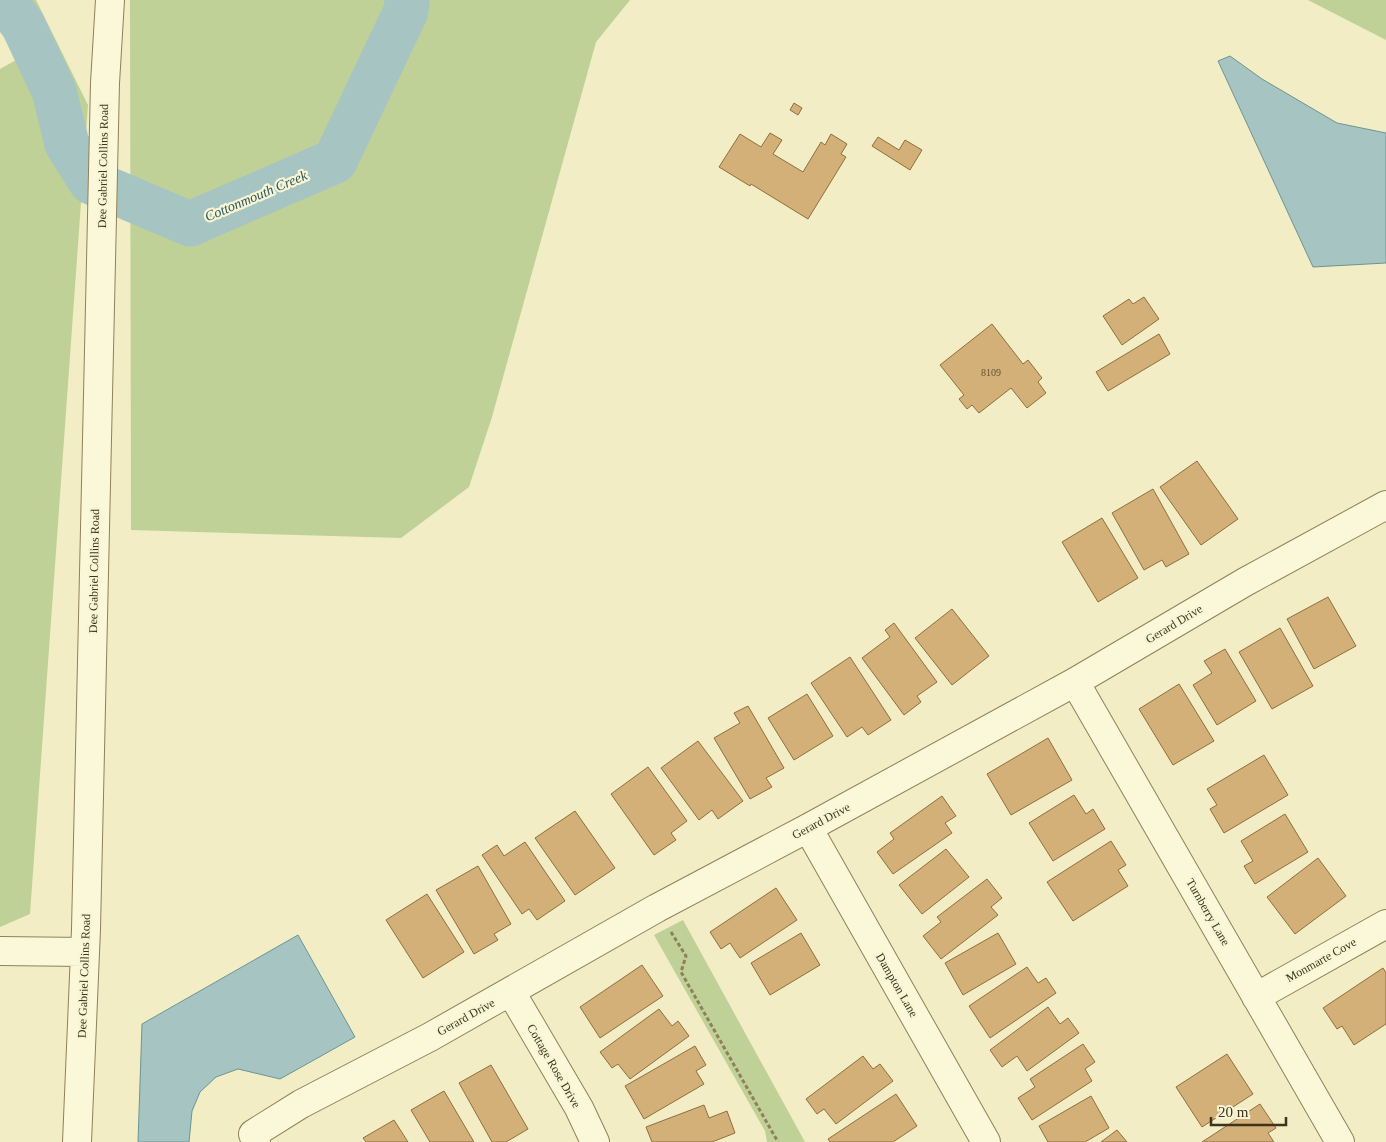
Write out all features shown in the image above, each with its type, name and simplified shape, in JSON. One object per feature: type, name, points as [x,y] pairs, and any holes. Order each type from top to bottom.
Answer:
[{"type":"street","name":"Dee Gabriel Collins Road","points":[[76,1142],[84,952],[105,83],[110,0]]},
{"type":"street","name":"Gerard Drive","points":[[255,1138],[301,1104],[430,1037],[657,908],[1075,682],[1245,582],[1386,505]]},
{"type":"street","name":"Turnberry Lane","points":[[1075,682],[1340,1142]]},
{"type":"street","name":"Dampton Lane","points":[[808,828],[986,1142]]},
{"type":"street","name":"Monmarte Cove","points":[[1256,996],[1386,924]]},
{"type":"street","points":[[0,951],[84,952]]},
{"type":"street","name":"Cottage Rose Drive","points":[[511,992],[579,1108],[595,1142]]},
{"type":"path","points":[[671,932],[686,956],[681,972],[778,1142]]},
{"type":"green space","points":[[0,0],[36,0],[88,105],[30,914],[0,927],[0,69],[25,55],[0,24]]},
{"type":"green space","points":[[130,0],[630,0],[596,42],[492,417],[469,487],[401,538],[131,530]]},
{"type":"green space","points":[[1308,0],[1386,0],[1386,40]]},
{"type":"green space","points":[[683,920],[805,1142],[767,1142],[765,1131],[654,935]]},
{"type":"water","points":[[1230,56],[1262,79],[1337,123],[1386,133],[1386,263],[1313,267],[1218,61]]},
{"type":"water","points":[[298,935],[355,1037],[280,1079],[238,1069],[216,1077],[200,1092],[192,1111],[189,1142],[138,1142],[142,1024]]},
{"type":"building","points":[[794,103],[802,108],[798,115],[790,110]]},
{"type":"building","points":[[770,133],[782,140],[773,154],[803,172],[821,142],[825,145],[831,134],[847,144],[841,154],[846,157],[808,219],[719,167],[740,134],[761,147]]},
{"type":"building","points":[[878,137],[899,150],[905,140],[922,150],[910,170],[872,146]]},
{"type":"building","points":[[1144,297],[1159,319],[1122,345],[1103,316],[1129,299],[1133,304]]},
{"type":"building","points":[[992,324],[1023,364],[1028,360],[1042,378],[1038,382],[1046,393],[1027,408],[1011,388],[979,413],[972,405],[967,409],[959,399],[964,395],[940,365]]},
{"type":"building","points":[[1159,334],[1170,354],[1108,391],[1096,372]]},
{"type":"building","points":[[1197,461],[1238,519],[1201,545],[1160,487]]},
{"type":"building","points":[[1153,489],[1189,554],[1166,567],[1162,560],[1144,570],[1112,513]]},
{"type":"building","points":[[1102,518],[1138,578],[1098,602],[1062,542]]},
{"type":"building","points":[[1328,597],[1356,646],[1314,669],[1287,619]]},
{"type":"building","points":[[952,609],[989,656],[952,685],[915,638]]},
{"type":"building","points":[[894,623],[937,682],[917,696],[921,702],[904,715],[862,658],[890,637],[885,630]]},
{"type":"building","points":[[1280,628],[1313,686],[1272,709],[1239,652]]},
{"type":"building","points":[[1225,649],[1256,701],[1217,725],[1193,685],[1212,673],[1204,661]]},
{"type":"building","points":[[850,657],[891,720],[868,735],[862,727],[847,737],[811,683]]},
{"type":"building","points":[[1179,684],[1214,741],[1173,765],[1139,709]]},
{"type":"building","points":[[807,694],[833,736],[794,760],[768,718]]},
{"type":"building","points":[[748,706],[784,768],[766,778],[772,787],[750,799],[714,738],[740,723],[734,713]]},
{"type":"building","points":[[1048,738],[1072,780],[1011,815],[987,774]]},
{"type":"building","points":[[698,741],[743,801],[718,819],[712,810],[699,820],[661,768]]},
{"type":"building","points":[[1264,755],[1288,795],[1224,833],[1210,809],[1217,805],[1207,789]]},
{"type":"building","points":[[648,767],[687,821],[671,833],[676,840],[654,855],[611,794]]},
{"type":"building","points":[[1074,795],[1086,814],[1093,809],[1105,829],[1053,861],[1029,823]]},
{"type":"building","points":[[942,796],[956,816],[945,823],[952,833],[893,874],[877,852],[894,839],[890,833]]},
{"type":"building","points":[[575,811],[615,868],[575,895],[535,838]]},
{"type":"building","points":[[1285,814],[1308,852],[1255,884],[1244,866],[1253,861],[1241,841]]},
{"type":"building","points":[[1111,841],[1126,865],[1118,870],[1128,886],[1073,921],[1047,882]]},
{"type":"building","points":[[525,842],[565,901],[537,920],[529,909],[522,914],[482,855],[497,845],[504,856]]},
{"type":"building","points":[[946,849],[969,877],[922,914],[899,885]]},
{"type":"building","points":[[1318,858],[1346,896],[1295,934],[1267,897]]},
{"type":"building","points":[[478,866],[511,924],[494,934],[498,940],[474,954],[436,890]]},
{"type":"building","points":[[987,879],[1002,898],[991,907],[998,915],[941,959],[923,936],[941,922],[937,917]]},
{"type":"building","points":[[776,888],[797,920],[740,958],[730,943],[721,949],[710,932]]},
{"type":"building","points":[[427,894],[464,952],[423,978],[386,920]]},
{"type":"building","points":[[801,933],[820,965],[770,995],[751,963]]},
{"type":"building","points":[[998,933],[1016,964],[963,995],[945,963]]},
{"type":"building","points":[[642,965],[663,996],[600,1038],[580,1007]]},
{"type":"building","points":[[1027,967],[1038,983],[1046,978],[1056,993],[990,1038],[969,1006]]},
{"type":"building","points":[[1383,968],[1386,973],[1386,1024],[1354,1045],[1342,1026],[1337,1029],[1323,1008]]},
{"type":"building","points":[[1048,1007],[1060,1024],[1068,1018],[1079,1033],[1027,1071],[1017,1056],[1002,1067],[990,1050]]},
{"type":"building","points":[[659,1009],[672,1026],[678,1021],[689,1036],[630,1079],[618,1064],[612,1068],[600,1052]]},
{"type":"building","points":[[1083,1044],[1095,1062],[1085,1069],[1092,1081],[1032,1120],[1018,1098],[1035,1087],[1030,1079]]},
{"type":"building","points":[[695,1046],[706,1065],[696,1071],[704,1084],[644,1119],[625,1086]]},
{"type":"building","points":[[1227,1054],[1253,1094],[1202,1127],[1176,1087]]},
{"type":"building","points":[[863,1056],[873,1069],[880,1064],[893,1081],[836,1124],[824,1109],[817,1114],[806,1099]]},
{"type":"building","points":[[491,1065],[528,1129],[506,1142],[492,1142],[459,1083]]},
{"type":"building","points":[[444,1091],[474,1142],[430,1142],[411,1110]]},
{"type":"building","points":[[896,1094],[917,1126],[893,1142],[830,1142],[828,1139]]},
{"type":"building","points":[[1091,1096],[1109,1128],[1085,1142],[1048,1142],[1039,1126]]},
{"type":"building","points":[[1260,1104],[1276,1128],[1268,1133],[1274,1142],[1202,1142]]},
{"type":"building","points":[[704,1105],[709,1118],[727,1111],[735,1133],[712,1142],[652,1142],[646,1127]]},
{"type":"building","points":[[394,1120],[408,1142],[366,1142],[363,1138]]},
{"type":"building","points":[[1117,1130],[1127,1142],[1101,1142]]},
{"type":"waterway","name":"Cottonmouth Creek","points":[[4,0],[23,25],[54,91],[67,144],[91,182],[190,224],[335,161],[406,11],[407,0]]}]
